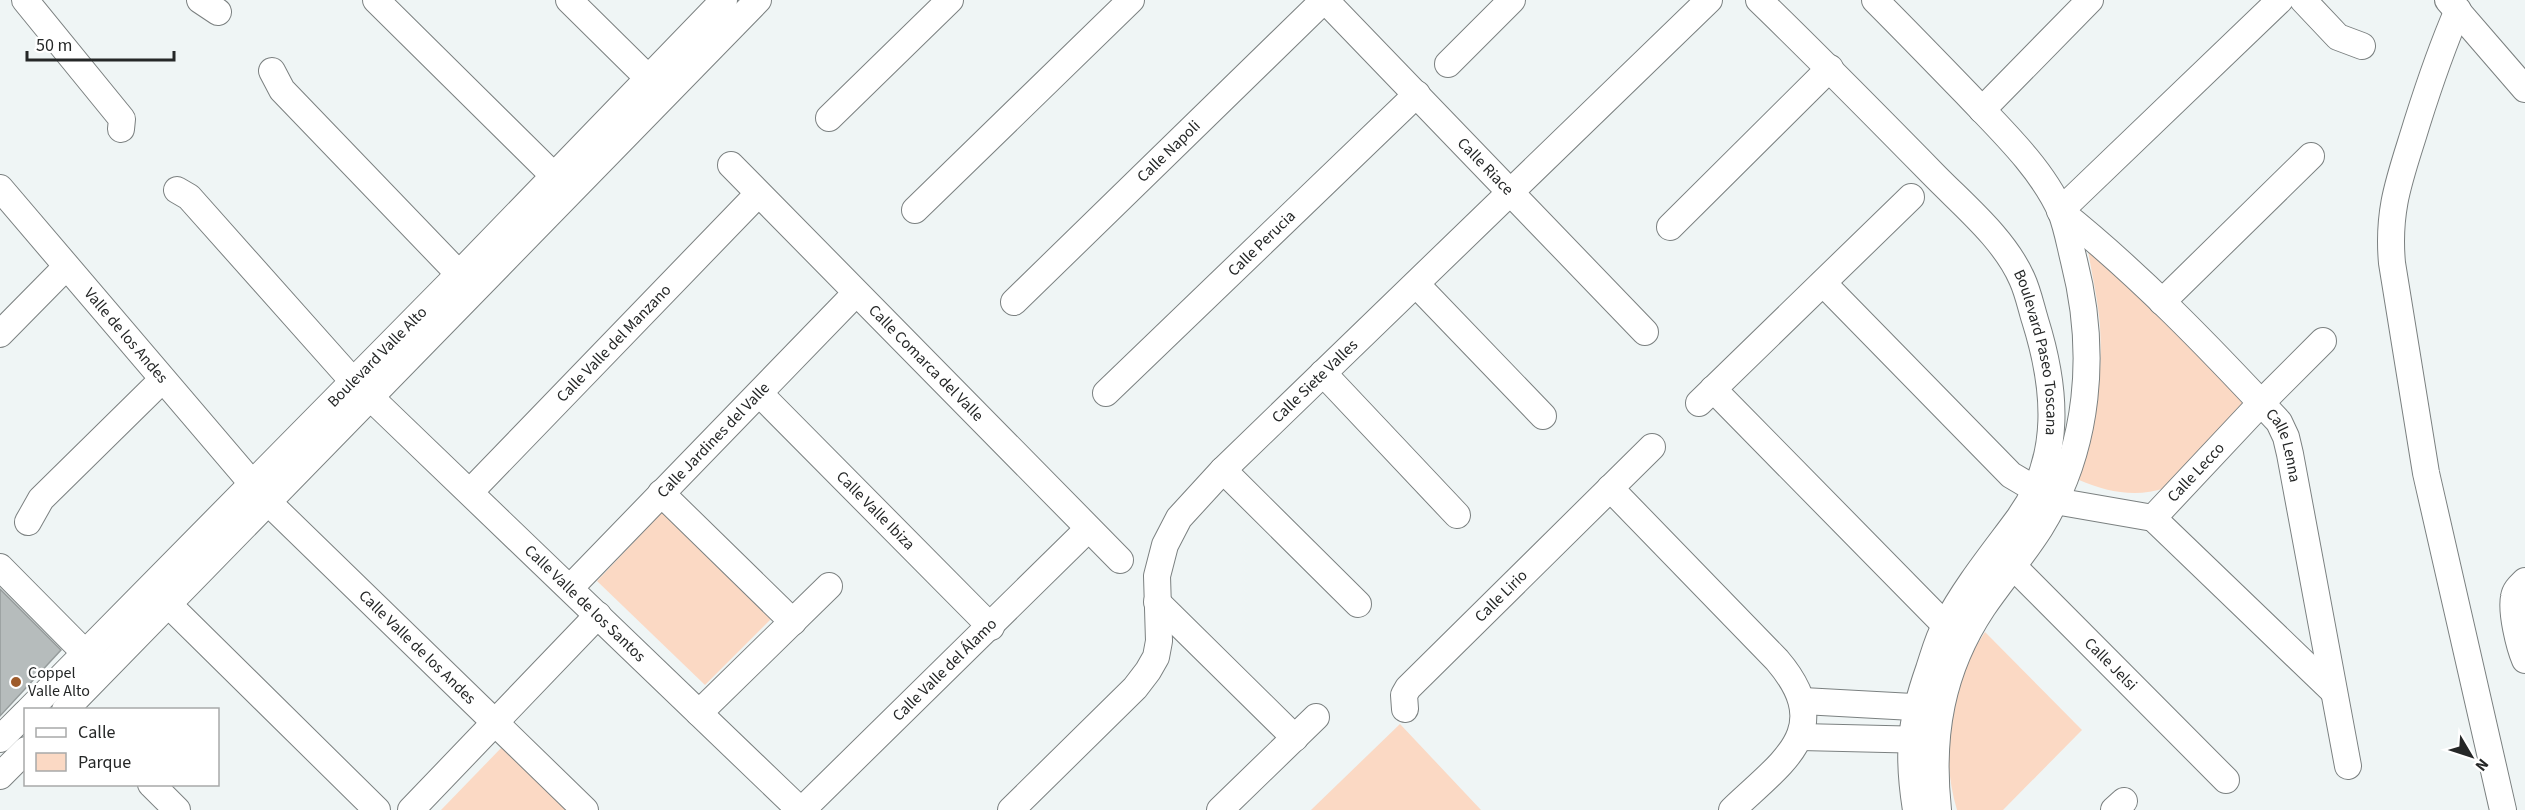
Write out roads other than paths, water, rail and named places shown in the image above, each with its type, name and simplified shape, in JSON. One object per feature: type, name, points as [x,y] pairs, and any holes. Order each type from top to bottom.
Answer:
[{"type":"street","points":[[25,0],[122,119],[121,129]]},
{"type":"street","points":[[376,0],[554,176]]},
{"type":"street","points":[[569,0],[647,77]]},
{"type":"street","name":"Boulevard Valle Alto","points":[[69,708],[102,671],[268,502],[459,274],[647,77],[724,0]]},
{"type":"street","name":"Boulevard Valle Alto","points":[[31,708],[251,483],[361,389],[758,0]]},
{"type":"street","points":[[829,118],[950,0]]},
{"type":"street","points":[[915,210],[1131,0]]},
{"type":"street","name":"Calle Riace","points":[[1324,0],[1417,93],[1645,332]]},
{"type":"street","name":"Calle Napoli","points":[[1014,302],[1324,0]]},
{"type":"street","points":[[1448,64],[1512,0]]},
{"type":"street","name":"Calle Siete Valles","points":[[1011,810],[1135,688],[1148,671],[1156,657],[1159,641],[1157,576],[1165,544],[1179,518],[1223,470],[1709,0]]},
{"type":"street","name":"Boulevard Paseo Toscana","points":[[1759,0],[1830,68],[1986,228],[2009,257],[2022,279],[2046,359],[2053,408],[2045,496],[2014,567],[1983,607],[1964,637],[1953,664],[1928,708]]},
{"type":"street","points":[[1982,110],[2090,0]]},
{"type":"street","points":[[2060,211],[2280,0]]},
{"type":"street","points":[[2303,0],[2338,37],[2362,46]]},
{"type":"street","name":"Boulevard Paseo Toscana","points":[[1888,4],[2019,150],[2042,180],[2060,211],[2081,287],[2087,337],[2088,372],[2078,436],[2071,463],[2045,496],[2021,516],[1995,548],[1945,625],[1923,740],[1911,777],[1916,810]]},
{"type":"street","points":[[2453,5],[2525,89]]},
{"type":"street","points":[[2453,5],[2394,196],[2389,234],[2426,473],[2503,810]]},
{"type":"street","points":[[1670,227],[1830,68]]},
{"type":"street","points":[[272,71],[282,90],[459,274]]},
{"type":"street","name":"Calle Perucia","points":[[1106,393],[1417,93]]},
{"type":"street","points":[[2162,302],[2311,156]]},
{"type":"street","name":"Calle Comarca del Valle","points":[[731,165],[1120,560]]},
{"type":"street","name":"Valle de los Andes","points":[[0,188],[251,483]]},
{"type":"street","name":"Calle Valle de los Santos","points":[[177,190],[189,197],[361,389],[801,810]]},
{"type":"street","name":"Calle Valle del Manzano","points":[[470,492],[758,194]]},
{"type":"street","points":[[1911,197],[1706,396],[1945,625]]},
{"type":"street","name":"Calle Lenna","points":[[2060,211],[2098,242],[2162,302],[2279,422],[2286,437],[2348,766]]},
{"type":"street","points":[[0,334],[66,267]]},
{"type":"street","points":[[1823,283],[2011,475],[2045,496]]},
{"type":"street","points":[[1416,284],[1543,416]]},
{"type":"street","name":"Calle Jardines del Valle","points":[[570,588],[856,293]]},
{"type":"street","name":"Calle Lecco","points":[[2045,496],[2153,518],[2323,340]]},
{"type":"street","points":[[1323,373],[1457,515]]},
{"type":"street","points":[[28,522],[41,499],[162,380]]},
{"type":"street","name":"Calle Valle Ibiza","points":[[760,394],[991,627]]},
{"type":"street","name":"Calle Lirio","points":[[1405,709],[1404,694],[1407,688],[1652,447]]},
{"type":"street","points":[[1223,470],[1358,604]]},
{"type":"street","name":"Calle Valle de los Andes","points":[[251,483],[585,810]]},
{"type":"street","points":[[1610,488],[1777,660],[1791,676],[1803,701],[1801,737],[1789,755],[1732,810]]},
{"type":"street","points":[[661,493],[793,622]]},
{"type":"street","points":[[2153,518],[2333,691]]},
{"type":"street","name":"Calle Valle del Álamo","points":[[801,810],[991,627],[1088,529]]},
{"type":"street","name":"Calle Jelsi","points":[[1995,548],[2226,780]]},
{"type":"street","points":[[0,567],[102,671]]},
{"type":"street","points":[[2525,581],[2514,598],[2518,644],[2525,660]]},
{"type":"street","points":[[699,712],[829,586]]},
{"type":"street","points":[[1157,603],[1295,738]]},
{"type":"street","points":[[168,604],[377,810]]},
{"type":"street","points":[[411,810],[598,615]]},
{"type":"street","points":[[1803,701],[1928,708]]},
{"type":"street","points":[[0,740],[24,715]]},
{"type":"street","points":[[1220,810],[1316,717]]},
{"type":"street","points":[[1801,737],[1923,740]]},
{"type":"street","name":"Boulevard Paseo Toscana","points":[[1923,740],[1934,777],[1938,810]]},
{"type":"street","points":[[0,776],[24,752]]},
{"type":"street","points":[[153,786],[177,810]]},
{"type":"place","name":"Coppel Valle Alto","points":[[16,682]]}]
